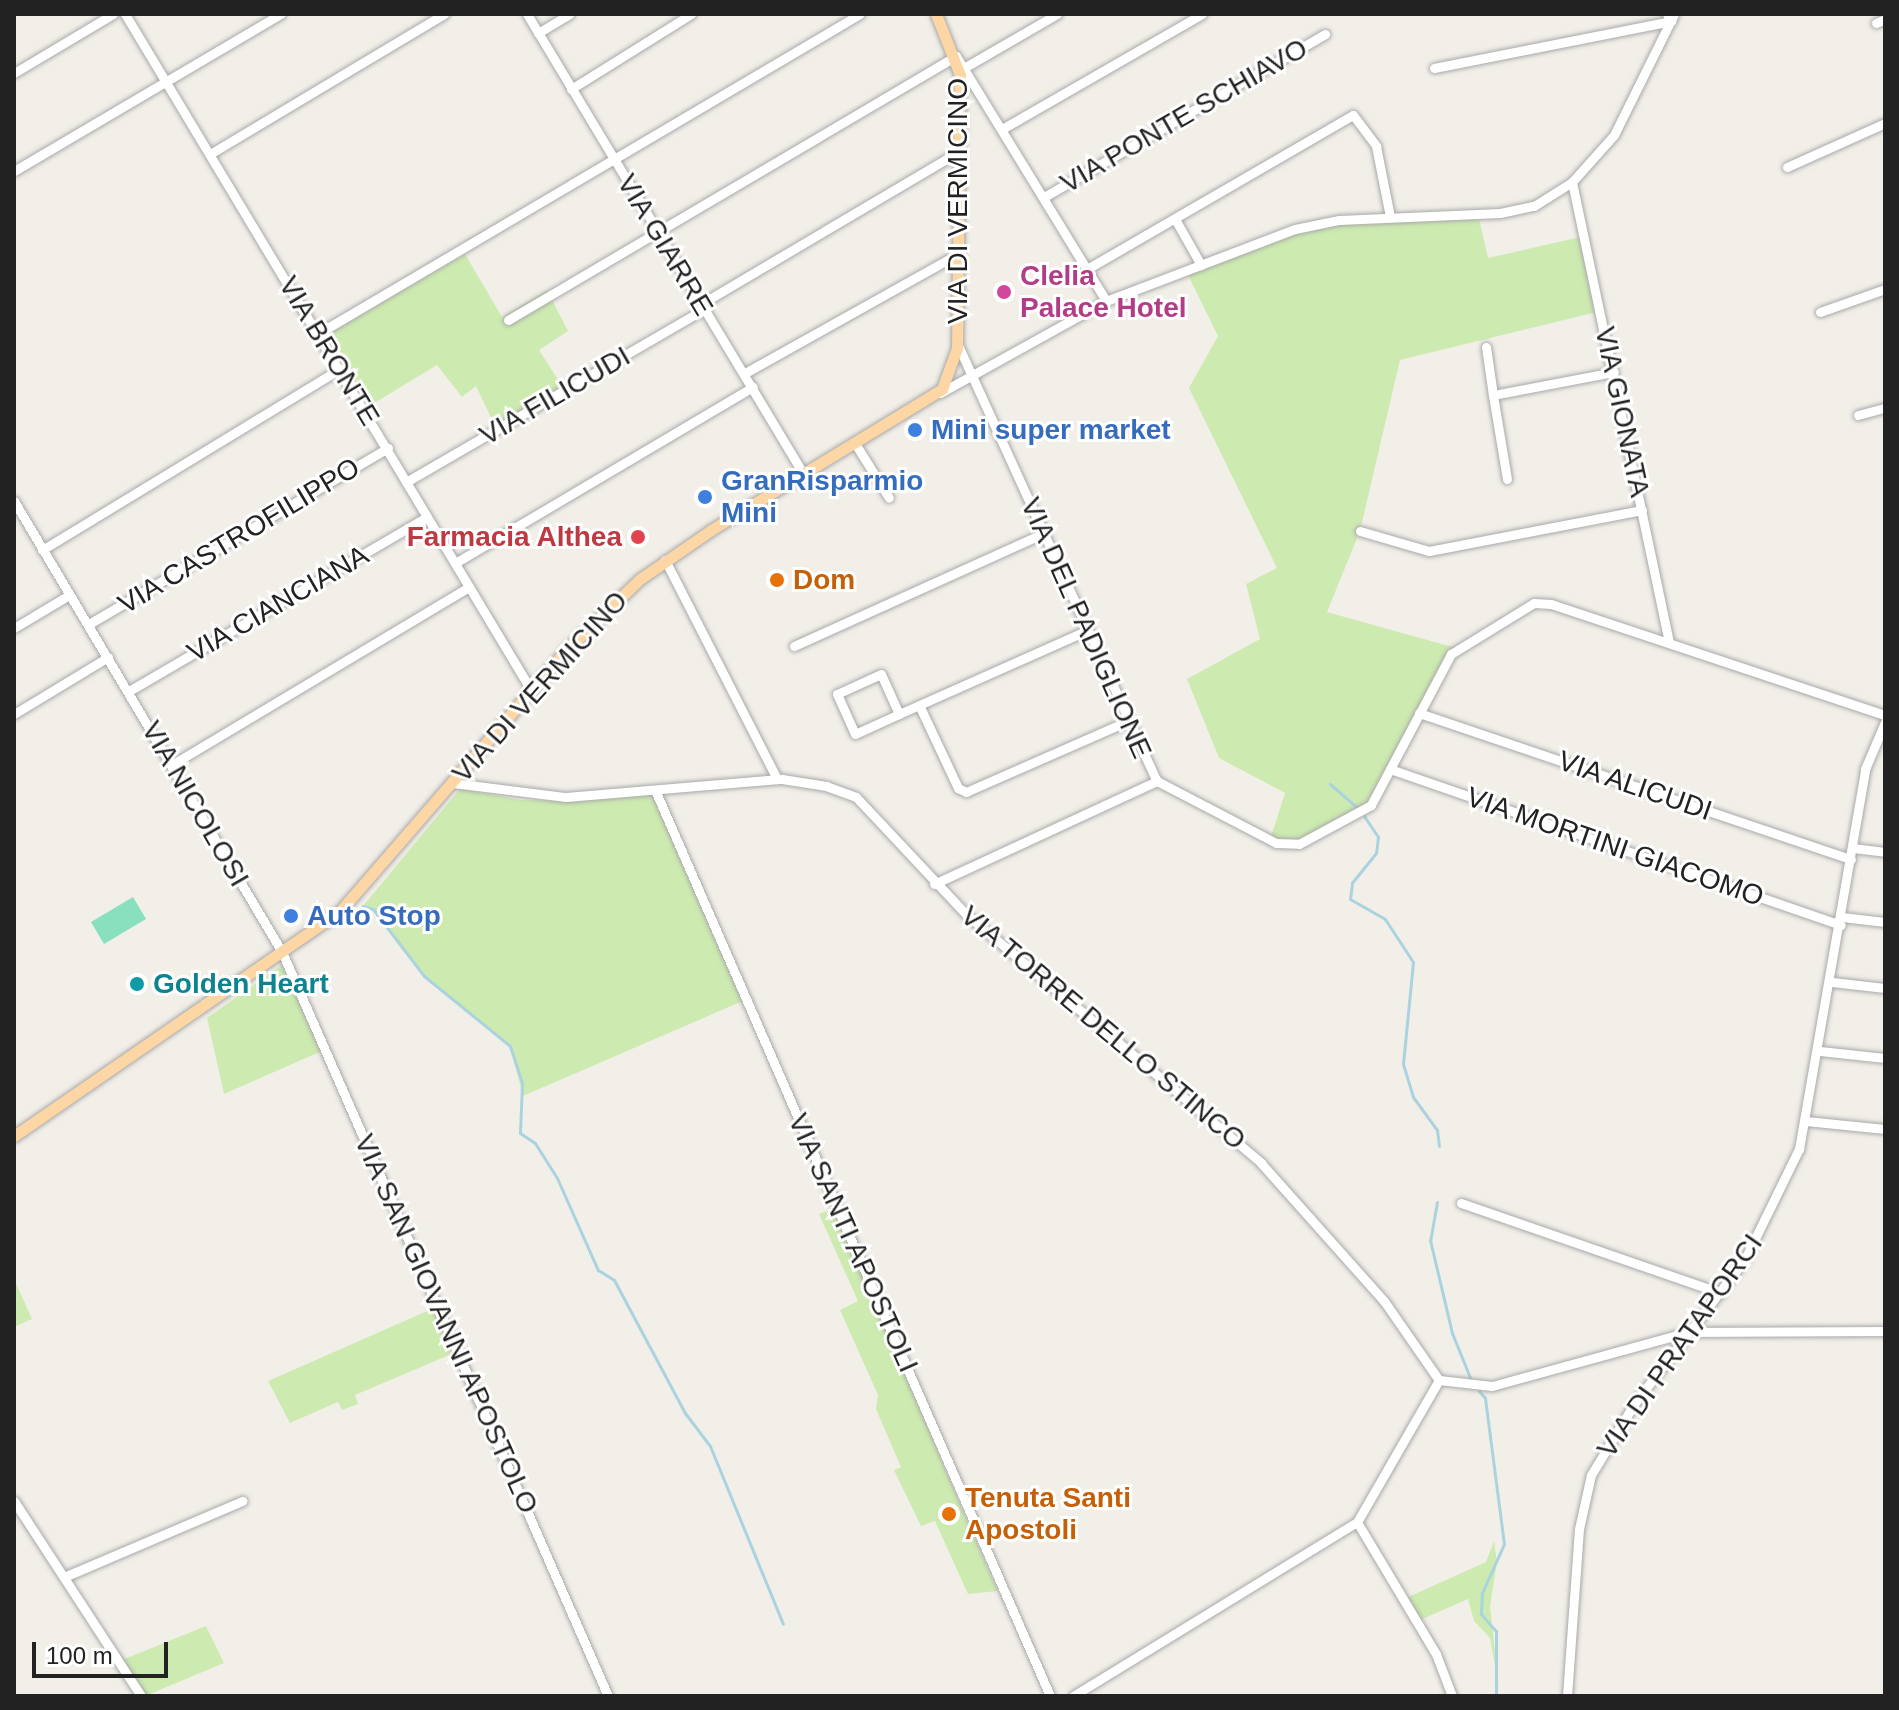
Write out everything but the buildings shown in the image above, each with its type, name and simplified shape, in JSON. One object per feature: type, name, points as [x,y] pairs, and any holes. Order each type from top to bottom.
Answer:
[{"type":"main road","name":"VIA DI VERMICINO","points":[[14,1136],[282,952],[348,903],[531,690],[601,615],[665,560],[937,395],[953,368],[957,343],[956,255],[962,69],[936,14]]},
{"type":"street","points":[[14,73],[113,14]]},
{"type":"street","name":"VIA BRONTE","points":[[125,14],[531,690]]},
{"type":"street","points":[[14,171],[281,14]]},
{"type":"street","points":[[210,154],[444,14]]},
{"type":"street","name":"VIA GIARRE","points":[[527,14],[804,475]]},
{"type":"street","points":[[538,33],[570,14]]},
{"type":"street","points":[[571,89],[691,14]]},
{"type":"street","points":[[319,333],[860,14]]},
{"type":"street","points":[[1002,129],[1202,14]]},
{"type":"street","points":[[1055,15],[962,69],[1106,301]]},
{"type":"street","points":[[1434,68],[1671,16]]},
{"type":"street","points":[[937,395],[973,372],[1106,301],[1302,227],[1390,217],[1524,209],[1572,182],[1619,128],[1671,16]]},
{"type":"street","name":"VIA PONTE SCHIAVO","points":[[1044,197],[1325,34]]},
{"type":"street","points":[[508,320],[956,56]]},
{"type":"street","points":[[1087,269],[1353,115],[1376,146],[1390,217]]},
{"type":"street","points":[[1787,167],[1885,123]]},
{"type":"street","name":"VIA FILICUDI","points":[[406,482],[958,152]]},
{"type":"street","name":"VIA GIONATA","points":[[1572,182],[1669,642]]},
{"type":"street","points":[[1175,219],[1201,265]]},
{"type":"street","points":[[745,373],[956,255]]},
{"type":"street","points":[[1820,312],[1885,289]]},
{"type":"street","name":"VIA DEL PADIGLIONE","points":[[957,343],[973,372],[1085,631],[1157,781],[1273,842],[1293,846],[1368,808],[1456,648],[1534,603],[1669,642],[1885,715]]},
{"type":"street","points":[[1486,347],[1507,479]]},
{"type":"street","points":[[953,368],[964,365],[973,372]]},
{"type":"street","points":[[42,550],[340,369]]},
{"type":"street","points":[[1493,395],[1614,372]]},
{"type":"street","points":[[455,563],[753,387]]},
{"type":"street","points":[[1858,415],[1885,408]]},
{"type":"street","points":[[856,445],[889,498]]},
{"type":"street","name":"VIA CASTROFILIPPO","points":[[89,624],[388,448]]},
{"type":"street","name":"VIA NICOLOSI","points":[[14,501],[282,952]]},
{"type":"street","points":[[1360,531],[1429,551],[1642,510]]},
{"type":"street","name":"VIA CIANCIANA","points":[[129,691],[427,517]]},
{"type":"street","points":[[794,646],[1042,534]]},
{"type":"street","points":[[665,560],[777,779]]},
{"type":"street","points":[[173,764],[469,587]]},
{"type":"street","points":[[14,628],[69,595]]},
{"type":"street","points":[[899,714],[881,674],[837,694],[855,734],[1085,631]]},
{"type":"street","points":[[14,714],[108,657]]},
{"type":"street","points":[[919,705],[958,788],[966,792],[1128,721]]},
{"type":"street","name":"VIA ALICUDI","points":[[1419,713],[1851,859]]},
{"type":"street","name":"VIA DI PRATAPORCI","points":[[1567,1696],[1586,1488],[1615,1432],[1688,1332],[1721,1293],[1782,1191],[1806,1121],[1832,982],[1866,764],[1885,722]]},
{"type":"street","name":"VIA MORTINI GIACOMO","points":[[1390,769],[1841,921],[1885,922]]},
{"type":"street","name":"VIA TORRE DELLO STINCO","points":[[453,783],[547,796],[777,779],[826,786],[859,799],[934,884],[1255,1156],[1388,1306],[1439,1380]]},
{"type":"street","points":[[934,884],[1157,781]]},
{"type":"street","name":"VIA SANTI APOSTOLI","points":[[655,790],[1050,1696]]},
{"type":"street","points":[[1853,848],[1885,852]]},
{"type":"street","name":"VIA SAN GIOVANNI APOSTOLO","points":[[282,952],[608,1696]]},
{"type":"street","points":[[1832,982],[1885,988]]},
{"type":"street","points":[[1820,1051],[1885,1058]]},
{"type":"street","points":[[1806,1121],[1885,1129]]},
{"type":"street","points":[[1461,1203],[1721,1293]]},
{"type":"street","points":[[1073,1696],[1357,1522],[1439,1380],[1487,1387],[1688,1332],[1885,1331]]},
{"type":"street","points":[[14,1501],[141,1696]]},
{"type":"street","points":[[64,1577],[242,1501]]},
{"type":"street","points":[[1357,1522],[1436,1654],[1452,1696]]},
{"type":"green space","points":[[1478,214],[1488,258],[1585,236],[1601,311],[1400,360],[1360,531],[1327,612],[1456,648],[1374,801],[1296,845],[1270,840],[1285,793],[1219,758],[1187,679],[1260,639],[1246,584],[1277,568],[1189,388],[1218,336],[1186,271],[1315,224]]},
{"type":"green space","points":[[465,254],[502,317],[547,290],[568,331],[539,350],[562,386],[495,426],[476,386],[462,397],[437,365],[371,405],[325,336]]},
{"type":"green space","points":[[460,789],[521,800],[578,801],[654,793],[745,1000],[523,1096],[510,1046],[424,976],[374,909],[363,906]]},
{"type":"green space","points":[[133,897],[146,919],[104,944],[91,922]]},
{"type":"green space","points":[[282,965],[322,1051],[224,1094],[207,1018]]},
{"type":"green space","points":[[835,1208],[998,1591],[968,1594],[935,1521],[921,1526],[894,1470],[901,1467],[876,1409],[878,1395],[840,1310],[858,1301],[819,1214]]},
{"type":"green space","points":[[14,1279],[32,1319],[14,1327]]},
{"type":"green space","points":[[434,1308],[454,1353],[355,1395],[358,1404],[342,1410],[338,1402],[290,1423],[268,1381]]},
{"type":"green space","points":[[1494,1541],[1497,1562],[1490,1606],[1499,1688],[1490,1638],[1474,1621],[1468,1599],[1420,1620],[1406,1598],[1486,1562]]},
{"type":"green space","points":[[206,1626],[224,1663],[145,1696],[122,1660]]},
{"type":"waterway","points":[[1330,784],[1359,809]]},
{"type":"waterway","points":[[1364,816],[1378,837],[1376,853],[1352,883],[1350,899],[1385,919],[1413,962],[1403,1064],[1413,1097],[1437,1130],[1439,1146]]},
{"type":"waterway","points":[[363,906],[373,909],[424,976],[510,1046],[522,1083],[520,1133],[535,1143],[557,1178],[598,1270],[614,1280],[685,1413],[710,1446],[783,1624]]},
{"type":"waterway","points":[[1437,1202],[1430,1240],[1452,1333],[1471,1380]]},
{"type":"waterway","points":[[1479,1391],[1485,1398],[1504,1544],[1482,1593],[1481,1614],[1496,1631],[1496,1696]]},
{"type":"place","name":"Clelia Palace Hotel","points":[[1004,292]]},
{"type":"place","name":"Mini super market","points":[[915,430]]},
{"type":"place","name":"GranRisparmio Mini","points":[[705,497]]},
{"type":"place","name":"Farmacia Althea","points":[[638,537]]},
{"type":"place","name":"Dom","points":[[777,580]]},
{"type":"place","name":"Auto Stop","points":[[291,916]]},
{"type":"place","name":"Golden Heart","points":[[137,984]]},
{"type":"place","name":"Tenuta Santi Apostoli","points":[[949,1514]]}]
